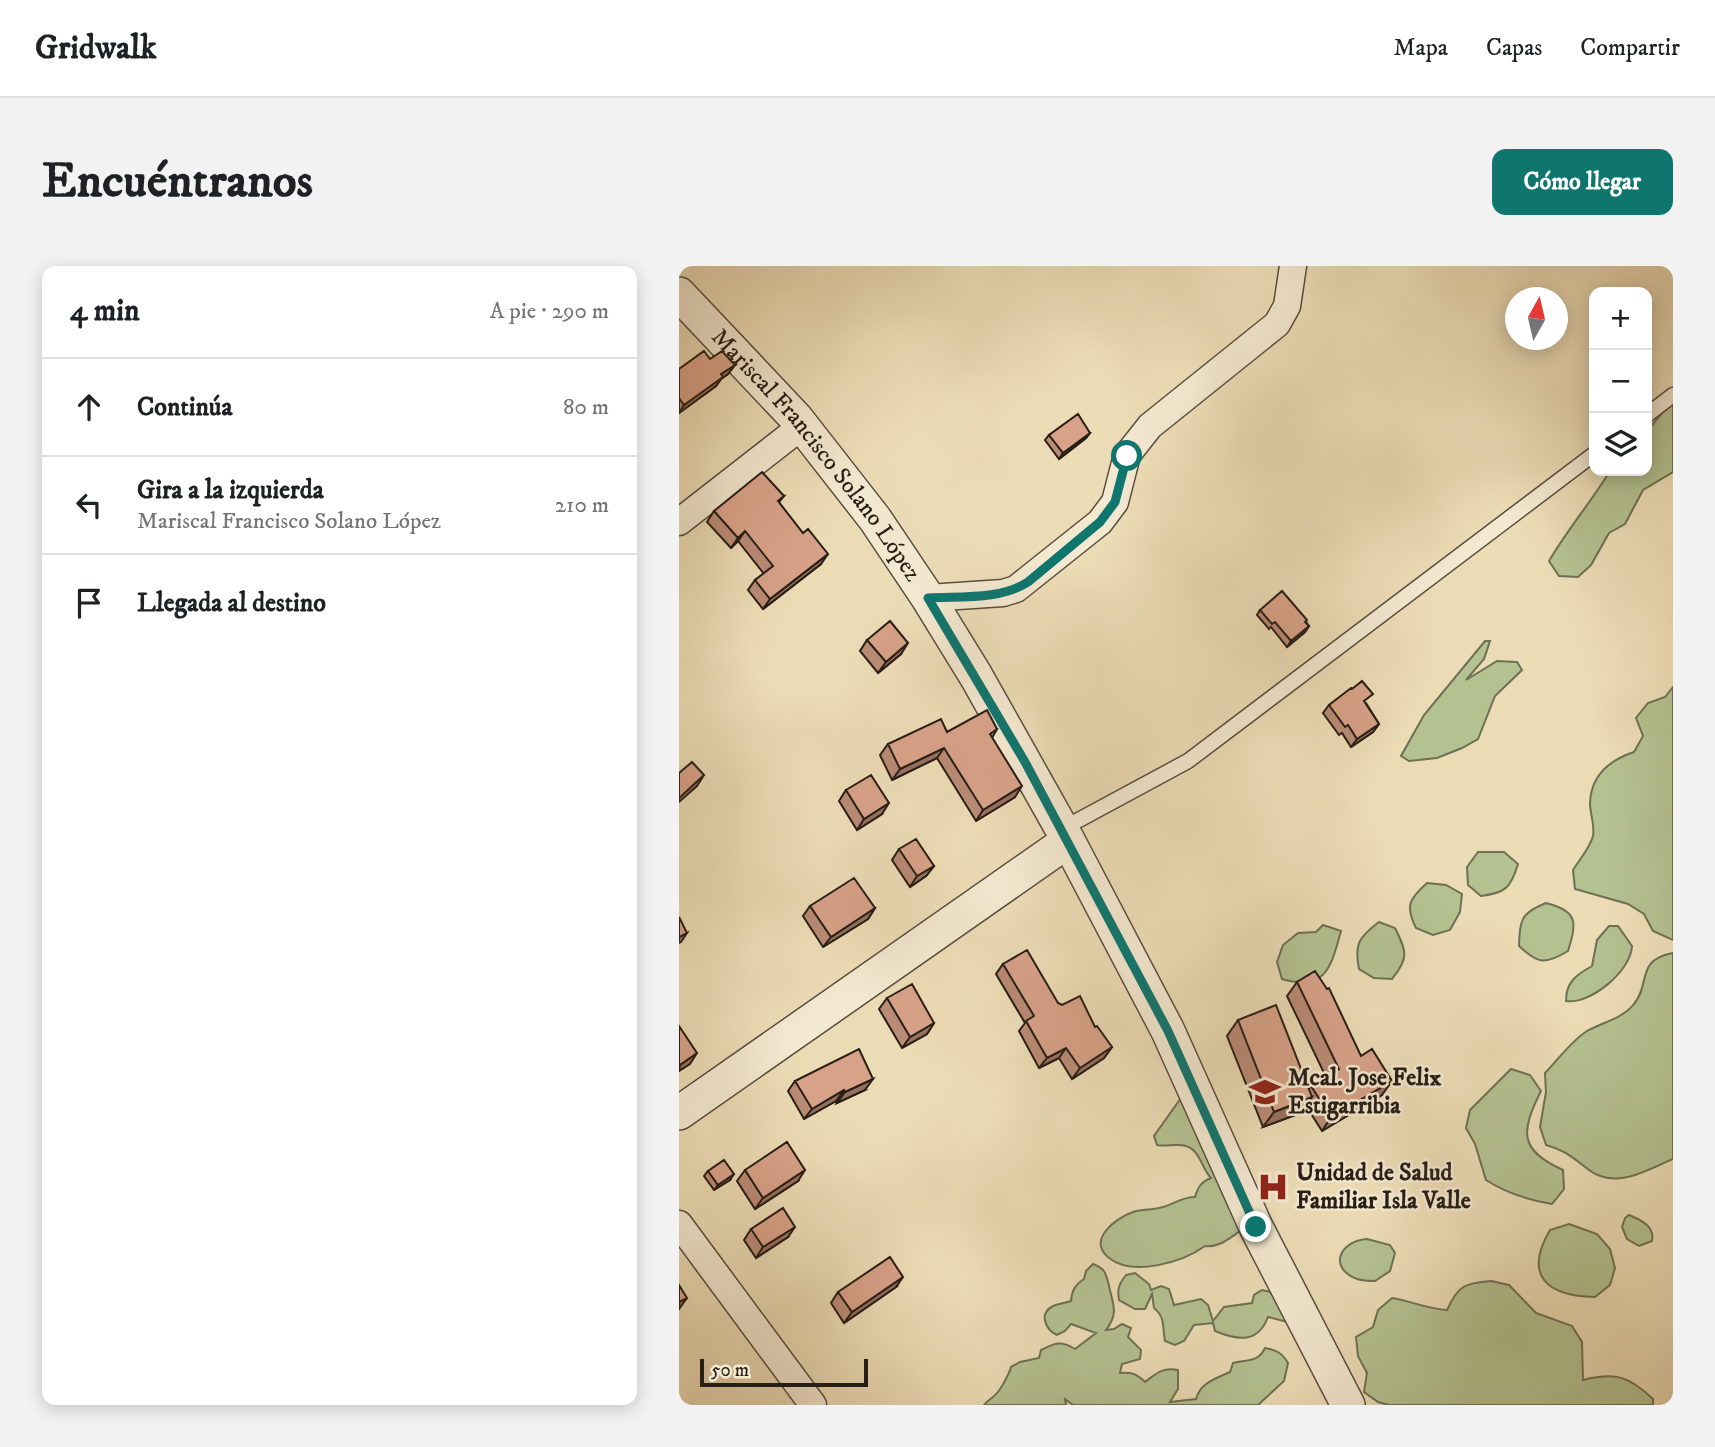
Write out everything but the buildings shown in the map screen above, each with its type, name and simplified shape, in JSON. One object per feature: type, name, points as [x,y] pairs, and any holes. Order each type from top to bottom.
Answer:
[{"type":"street","points":[[928,598],[1003,593],[1016,589],[1100,522],[1115,502],[1127,456],[1150,426],[1277,324],[1287,306],[1293,266]]},
{"type":"street","name":"Mariscal Francisco Solano López","points":[[679,294],[802,426],[874,519],[928,598],[976,676],[1065,835],[1168,1031],[1256,1227],[1348,1405]]},
{"type":"street","points":[[679,522],[802,426]]},
{"type":"street","points":[[679,1113],[1065,835]]},
{"type":"street","points":[[679,1224],[813,1405]]},
{"type":"lane","points":[[1650,413],[1673,395]]},
{"type":"lane","points":[[1065,835],[1188,761],[1589,458]]},
{"type":"green space","points":[[1673,400],[1673,472],[1643,490],[1625,524],[1609,533],[1591,565],[1578,577],[1559,576],[1549,561],[1607,476],[1652,476],[1652,425]]},
{"type":"green space","points":[[1485,641],[1490,641],[1484,659],[1466,680],[1497,661],[1517,662],[1522,670],[1495,696],[1478,739],[1437,758],[1409,761],[1401,756],[1424,715]]},
{"type":"green space","points":[[1673,687],[1673,940],[1653,931],[1644,914],[1628,904],[1575,889],[1573,870],[1593,836],[1590,803],[1594,784],[1610,764],[1634,752],[1643,736],[1636,718],[1648,703],[1665,697]]},
{"type":"green space","points":[[1478,852],[1504,852],[1518,864],[1513,879],[1506,888],[1481,896],[1468,885],[1467,867]]},
{"type":"green space","points":[[1427,883],[1446,885],[1462,894],[1460,912],[1450,930],[1433,935],[1416,928],[1410,908],[1413,898]]},
{"type":"green space","points":[[1546,903],[1569,914],[1573,932],[1568,951],[1553,959],[1542,960],[1531,956],[1519,946],[1519,937],[1521,923],[1527,914]]},
{"type":"green space","points":[[1379,922],[1395,928],[1404,949],[1404,960],[1392,979],[1374,978],[1359,969],[1357,953],[1360,942]]},
{"type":"green space","points":[[1323,925],[1341,931],[1334,956],[1324,973],[1308,982],[1282,979],[1277,962],[1283,945],[1298,933],[1316,932]]},
{"type":"green space","points":[[1609,926],[1618,926],[1632,946],[1625,966],[1597,992],[1576,1001],[1566,1001],[1573,980],[1592,966],[1597,940]]},
{"type":"green space","points":[[1673,953],[1673,1159],[1631,1176],[1599,1176],[1564,1152],[1546,1145],[1540,1127],[1546,1092],[1545,1073],[1581,1035],[1629,1009],[1639,996],[1648,967],[1661,956]]},
{"type":"green space","points":[[1511,1069],[1530,1075],[1541,1091],[1527,1128],[1531,1147],[1548,1163],[1563,1170],[1564,1189],[1552,1204],[1517,1195],[1486,1180],[1475,1144],[1466,1128],[1470,1110]]},
{"type":"green space","points":[[1186,1091],[1245,1228],[1221,1243],[1205,1246],[1171,1262],[1144,1267],[1119,1264],[1109,1258],[1101,1244],[1102,1237],[1112,1224],[1139,1210],[1159,1208],[1195,1197],[1200,1185],[1211,1178],[1191,1148],[1182,1145],[1157,1145],[1154,1136]]},
{"type":"green space","points":[[1629,1215],[1649,1228],[1652,1241],[1639,1246],[1627,1239],[1622,1227]]},
{"type":"green space","points":[[1569,1224],[1597,1234],[1610,1249],[1615,1268],[1610,1285],[1595,1297],[1564,1293],[1544,1280],[1540,1271],[1542,1246],[1550,1230]]},
{"type":"green space","points":[[1367,1239],[1390,1245],[1395,1253],[1390,1271],[1375,1281],[1359,1280],[1348,1274],[1340,1262],[1344,1250],[1357,1241]]},
{"type":"green space","points":[[1093,1264],[1105,1272],[1113,1304],[1113,1319],[1106,1330],[1122,1324],[1131,1328],[1128,1337],[1141,1350],[1140,1359],[1122,1364],[1120,1373],[1134,1374],[1145,1382],[1164,1370],[1178,1370],[1178,1389],[1170,1402],[1196,1399],[1205,1385],[1230,1372],[1233,1363],[1255,1358],[1265,1348],[1279,1352],[1288,1363],[1284,1381],[1258,1405],[1073,1405],[1065,1399],[1066,1405],[984,1405],[999,1391],[1011,1367],[1039,1358],[1041,1350],[1054,1344],[1066,1344],[1075,1349],[1096,1333],[1071,1324],[1057,1335],[1045,1322],[1048,1309],[1071,1301],[1075,1288]]},
{"type":"green space","points":[[1135,1273],[1149,1284],[1151,1290],[1161,1286],[1169,1289],[1174,1305],[1201,1299],[1208,1305],[1213,1321],[1224,1307],[1252,1303],[1254,1295],[1262,1290],[1271,1292],[1295,1324],[1268,1317],[1259,1332],[1247,1338],[1232,1337],[1215,1331],[1213,1323],[1194,1325],[1184,1341],[1175,1345],[1165,1341],[1162,1319],[1154,1308],[1152,1294],[1145,1309],[1135,1309],[1119,1300],[1118,1290],[1122,1281],[1126,1275]]},
{"type":"green space","points":[[1491,1281],[1509,1285],[1536,1313],[1572,1326],[1582,1342],[1583,1380],[1604,1376],[1621,1378],[1644,1391],[1653,1399],[1653,1405],[1389,1405],[1378,1402],[1364,1392],[1367,1373],[1358,1356],[1356,1337],[1373,1327],[1378,1310],[1392,1298],[1447,1310],[1463,1287]]},
{"type":"place","name":"Mcal. Jose Felix Estigarribia","points":[[1265,1092]]},
{"type":"place","name":"Unidad de Salud Familiar Isla Valle","points":[[1273,1187]]},
{"type":"route","points":[[1127,456],[1115,502],[1100,522],[1028,582],[1003,593],[928,598],[1025,762],[1168,1031],[1256,1227]]}]
